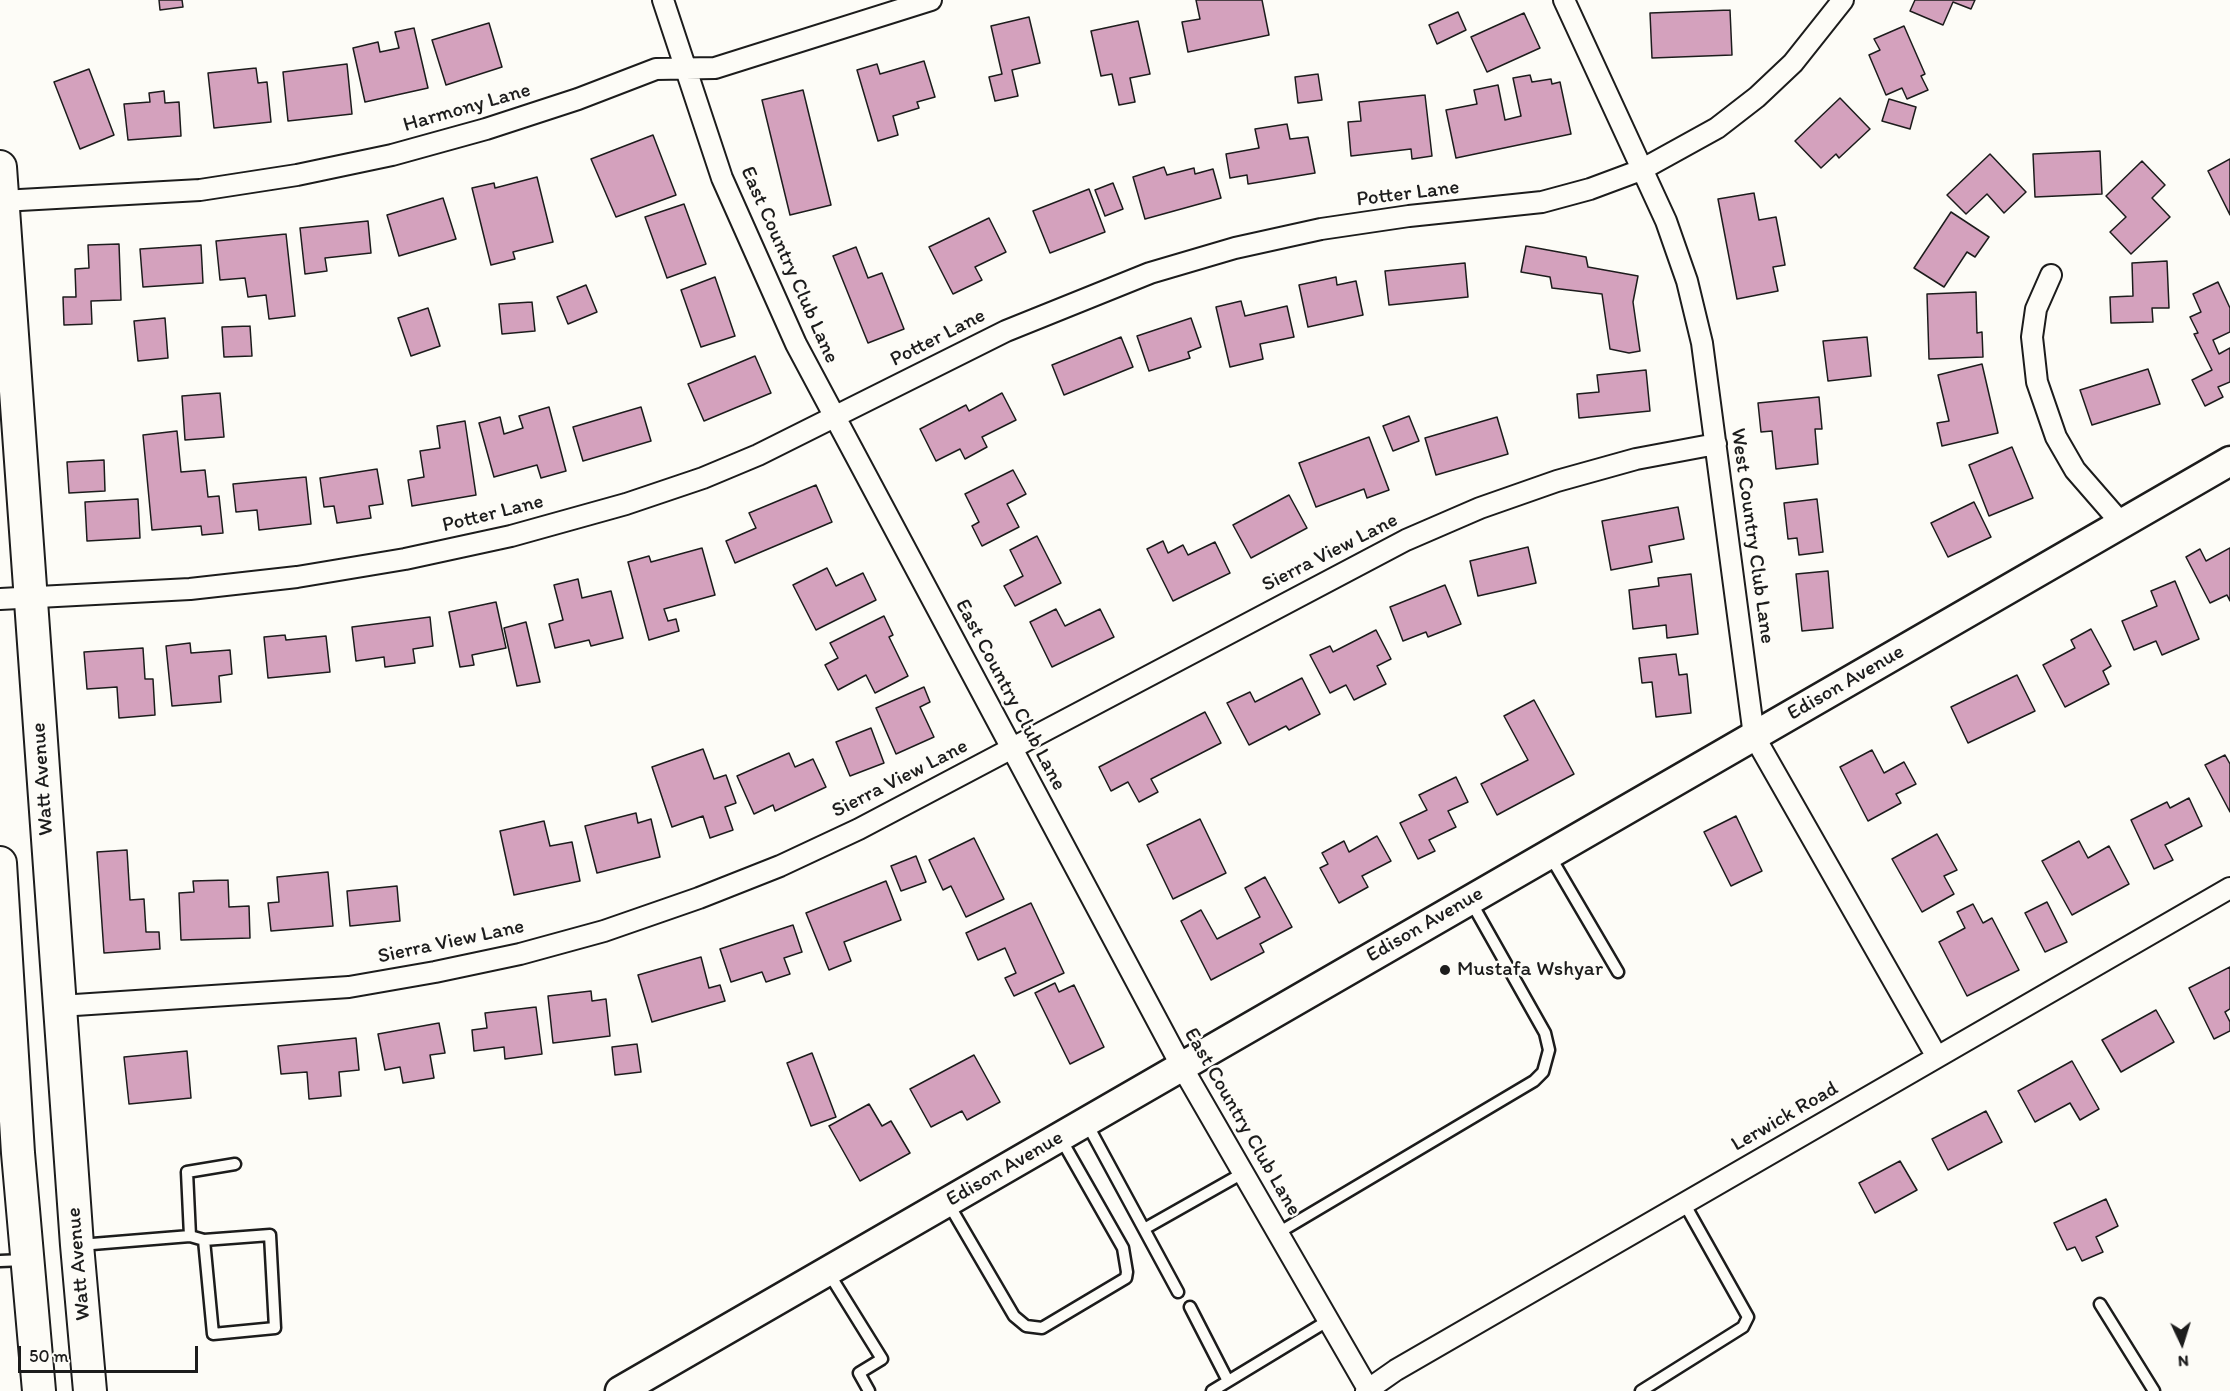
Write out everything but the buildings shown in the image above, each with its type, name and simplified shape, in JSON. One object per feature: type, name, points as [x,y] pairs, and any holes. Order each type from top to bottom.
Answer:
[{"type":"main road","name":"Watt Avenue","points":[[0,167],[77,1245],[90,1391]]},
{"type":"main road","points":[[0,863],[5,1018],[14,1153],[14,1260],[39,1391]]},
{"type":"street","name":"East Country Club Lane","points":[[663,0],[684,69],[723,178],[764,278],[834,418],[1182,1067],[1329,1320],[1367,1390]]},
{"type":"street","name":"Harmony Lane","points":[[2,201],[200,190],[297,175],[392,154],[486,129],[578,99],[656,69],[715,68],[931,0]]},
{"type":"street","name":"West Country Club Lane","points":[[1564,0],[1666,221],[1687,281],[1702,343],[1754,736],[1937,1058]]},
{"type":"street","name":"Potter Lane","points":[[0,599],[190,589],[297,577],[405,560],[511,536],[626,504],[703,478],[834,418],[1006,331],[1067,304],[1150,273],[1235,248],[1322,229],[1409,216],[1542,202],[1590,189],[1641,170],[1717,128],[1757,97],[1793,63],[1843,0]]},
{"type":"street","points":[[2051,275],[2036,309],[2032,337],[2037,382],[2056,437],[2075,470],[2122,524]]},
{"type":"street","name":"Sierra View Lane","points":[[60,1006],[349,987],[520,954],[699,898],[780,866],[859,829],[1355,565],[1480,508],[1557,481],[1636,459],[1716,444]]},
{"type":"street","name":"Edison Avenue","points":[[620,1391],[2230,461]]},
{"type":"street","name":"Lerwick Road","points":[[1367,1390],[1684,1203],[2230,888]]},
{"type":"lane","points":[[1548,853],[1618,972]]},
{"type":"lane","points":[[1278,1233],[1534,1081],[1543,1072],[1549,1050],[1545,1033],[1470,898]]},
{"type":"lane","points":[[1086,1122],[1178,1292]]},
{"type":"lane","points":[[948,1202],[1014,1316],[1026,1326],[1042,1328],[1126,1278],[1127,1272],[1123,1248],[1060,1137]]},
{"type":"lane","points":[[190,1236],[186,1172],[235,1164]]},
{"type":"lane","points":[[1144,1229],[1244,1173]]},
{"type":"lane","points":[[1641,1391],[1743,1327],[1748,1317],[1684,1203]]},
{"type":"lane","points":[[77,1245],[190,1236],[204,1240],[270,1235],[275,1328],[213,1334],[204,1240]]},
{"type":"lane","points":[[828,1271],[882,1359],[859,1373],[869,1391]]},
{"type":"lane","points":[[2100,1304],[2154,1391]]},
{"type":"lane","points":[[1190,1307],[1228,1381]]},
{"type":"lane","points":[[1212,1391],[1329,1320]]},
{"type":"place","name":"Mustafa Wshyar","points":[[1445,970]]}]
